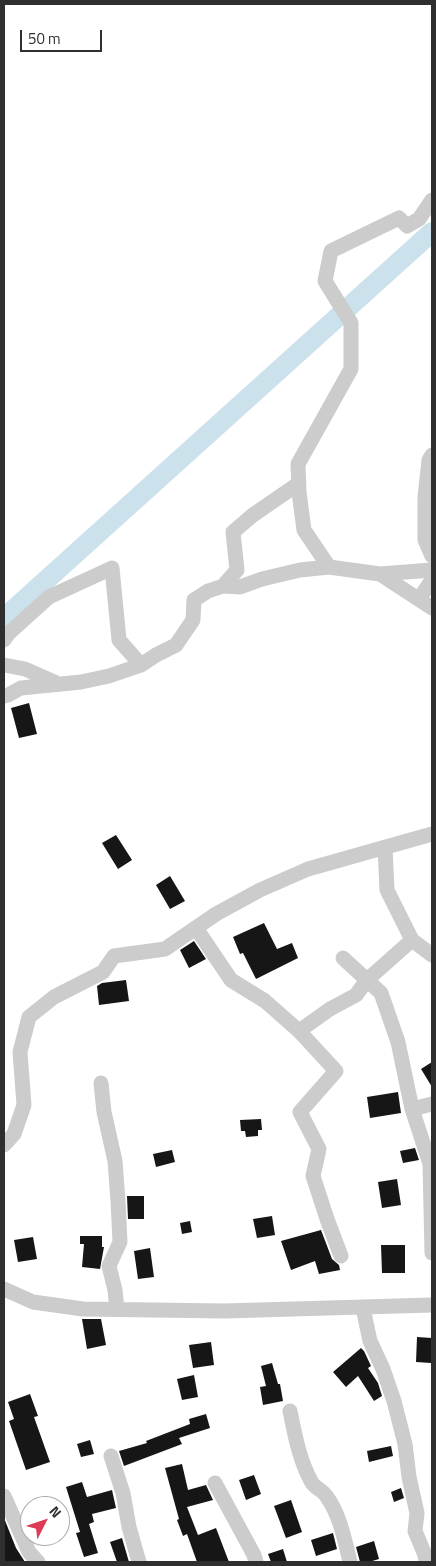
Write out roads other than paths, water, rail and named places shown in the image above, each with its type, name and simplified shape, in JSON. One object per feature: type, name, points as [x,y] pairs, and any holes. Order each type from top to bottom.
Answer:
[{"type":"street","points":[[329,567],[304,530],[298,484],[298,464],[351,370],[351,323],[324,281],[331,251],[399,218],[407,226],[419,219],[432,200]]},
{"type":"street","points":[[432,455],[430,460],[429,501],[425,540],[432,556]]},
{"type":"street","points":[[223,586],[237,570],[233,532],[253,515],[298,484]]},
{"type":"street","points":[[4,696],[8,696],[21,688],[81,682],[141,666],[156,655],[176,645],[193,620],[194,600],[208,591],[223,586],[240,587],[300,570],[329,567],[380,574],[432,570]]},
{"type":"street","points":[[4,640],[9,633],[49,598],[112,568],[119,640],[141,666]]},
{"type":"street","points":[[380,574],[432,608]]},
{"type":"street","points":[[419,599],[432,580]]},
{"type":"street","points":[[4,665],[25,669],[60,684]]},
{"type":"street","points":[[4,1145],[14,1134],[24,1105],[20,1052],[29,1017],[54,997],[102,972],[114,956],[165,950],[216,914],[245,898],[308,869],[432,834]]},
{"type":"street","points":[[385,847],[388,890],[412,940],[432,955]]},
{"type":"street","points":[[196,928],[231,980],[265,1001],[299,1031],[336,1071],[300,1112],[319,1149],[313,1176],[341,1256]]},
{"type":"street","points":[[299,1031],[330,1009],[356,994],[367,980],[412,940]]},
{"type":"street","points":[[343,958],[382,992],[398,1042],[412,1109],[430,1164],[432,1253]]},
{"type":"street","points":[[101,1083],[104,1112],[115,1161],[118,1201],[120,1242],[110,1266],[117,1309]]},
{"type":"street","points":[[412,1109],[432,1104]]},
{"type":"street","points":[[4,1289],[33,1302],[83,1309],[224,1311],[432,1305]]},
{"type":"street","points":[[363,1308],[370,1341],[383,1369],[394,1401],[417,1513],[415,1530],[426,1562]]},
{"type":"street","points":[[290,1411],[299,1453],[311,1483],[327,1495],[336,1514],[346,1542],[350,1562]]},
{"type":"street","points":[[111,1456],[123,1493],[129,1527],[139,1562]]},
{"type":"street","points":[[215,1483],[256,1562]]},
{"type":"street","points":[[4,1496],[29,1552],[38,1562]]},
{"type":"waterway","points":[[4,618],[432,232]]}]
